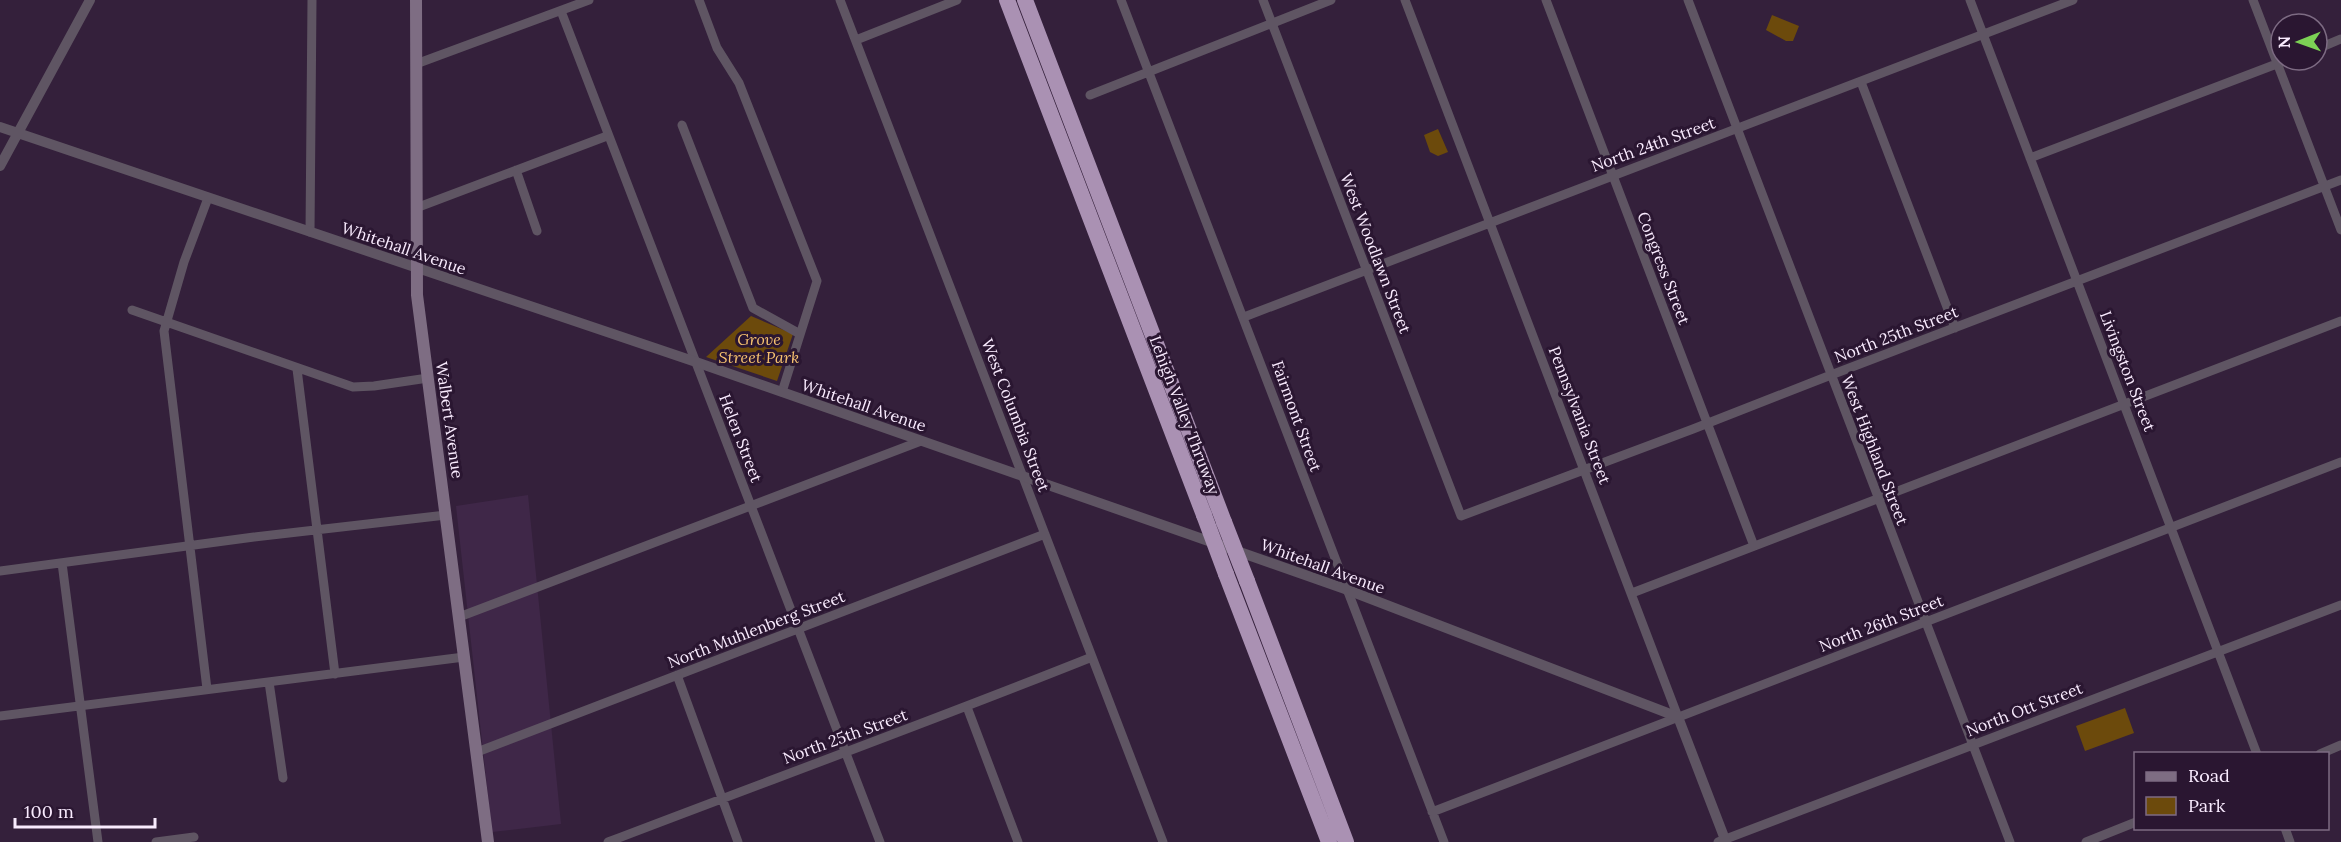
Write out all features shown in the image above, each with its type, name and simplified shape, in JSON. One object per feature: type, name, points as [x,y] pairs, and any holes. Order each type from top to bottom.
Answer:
[{"type":"highway","name":"Lehigh Valley Thruway","points":[[1007,0],[1329,842]]},
{"type":"highway","name":"Lehigh Valley Thruway","points":[[1025,0],[1346,842]]},
{"type":"main road","name":"Walbert Avenue","points":[[416,0],[417,295],[488,842]]},
{"type":"street","points":[[0,166],[90,0]]},
{"type":"street","points":[[310,232],[312,0]]},
{"type":"street","points":[[416,64],[589,0]]},
{"type":"street","points":[[699,0],[717,48],[739,83],[817,281],[782,392]]},
{"type":"street","name":"West Columbia Street","points":[[840,0],[1163,842]]},
{"type":"street","points":[[856,40],[957,0]]},
{"type":"street","name":"Fairmont Street","points":[[1121,0],[1444,842]]},
{"type":"street","name":"West Woodlawn Street","points":[[1263,0],[1461,516]]},
{"type":"street","points":[[1090,94],[1331,0]]},
{"type":"street","name":"Pennsylvania Street","points":[[1405,0],[1632,593],[1723,841]]},
{"type":"street","name":"Congress Street","points":[[1546,0],[1754,546]]},
{"type":"street","name":"West Highland Street","points":[[1688,0],[2010,842]]},
{"type":"street","name":"Livingston Street","points":[[1970,0],[2257,752]]},
{"type":"street","name":"North 24th Street","points":[[1244,317],[2073,0]]},
{"type":"street","points":[[2253,0],[2269,43]]},
{"type":"street","name":"Helen Street","points":[[561,11],[607,136],[880,842]]},
{"type":"street","points":[[2030,158],[2269,67]]},
{"type":"street","points":[[2280,72],[2341,230]]},
{"type":"street","points":[[1861,82],[1955,328]]},
{"type":"street","points":[[682,125],[753,308],[800,334]]},
{"type":"street","name":"Whitehall Avenue","points":[[0,127],[696,362],[1346,589],[1678,717]]},
{"type":"street","points":[[416,208],[607,136]]},
{"type":"street","points":[[516,170],[537,231]]},
{"type":"street","name":"North 25th Street","points":[[1461,516],[1707,424],[2341,180]]},
{"type":"street","points":[[207,689],[164,340],[165,322],[208,198]]},
{"type":"street","points":[[132,310],[353,387],[374,387],[428,378]]},
{"type":"street","points":[[1632,593],[2341,321]]},
{"type":"street","points":[[297,369],[335,674]]},
{"type":"street","points":[[459,617],[921,441]]},
{"type":"street","name":"North 26th Street","points":[[1432,812],[2341,462]]},
{"type":"street","points":[[0,571],[446,515]]},
{"type":"street","name":"North Muhlenberg Street","points":[[477,752],[1045,534]]},
{"type":"street","points":[[62,563],[98,842]]},
{"type":"street","name":"North Ott Street","points":[[1723,841],[2341,605]]},
{"type":"street","points":[[0,716],[464,657]]},
{"type":"street","name":"North 25th Street","points":[[608,842],[967,707],[1092,657]]},
{"type":"street","points":[[677,675],[738,842]]},
{"type":"street","points":[[269,682],[283,778]]},
{"type":"street","points":[[967,707],[1018,842]]},
{"type":"street","points":[[2323,752],[2341,745]]},
{"type":"street","points":[[2086,842],[2134,823]]},
{"type":"street","points":[[156,842],[194,837]]},
{"type":"shaded area","points":[[528,495],[561,824],[492,832],[456,506]]},
{"type":"green space","points":[[1772,15],[1799,26],[1793,41],[1786,41],[1766,30]]},
{"type":"green space","points":[[1438,129],[1448,152],[1438,156],[1430,152],[1424,135]]},
{"type":"green space","name":"Grove Street Park","points":[[751,316],[793,334],[777,381],[706,357]]},
{"type":"green space","points":[[2125,708],[2134,733],[2085,751],[2076,726]]}]
